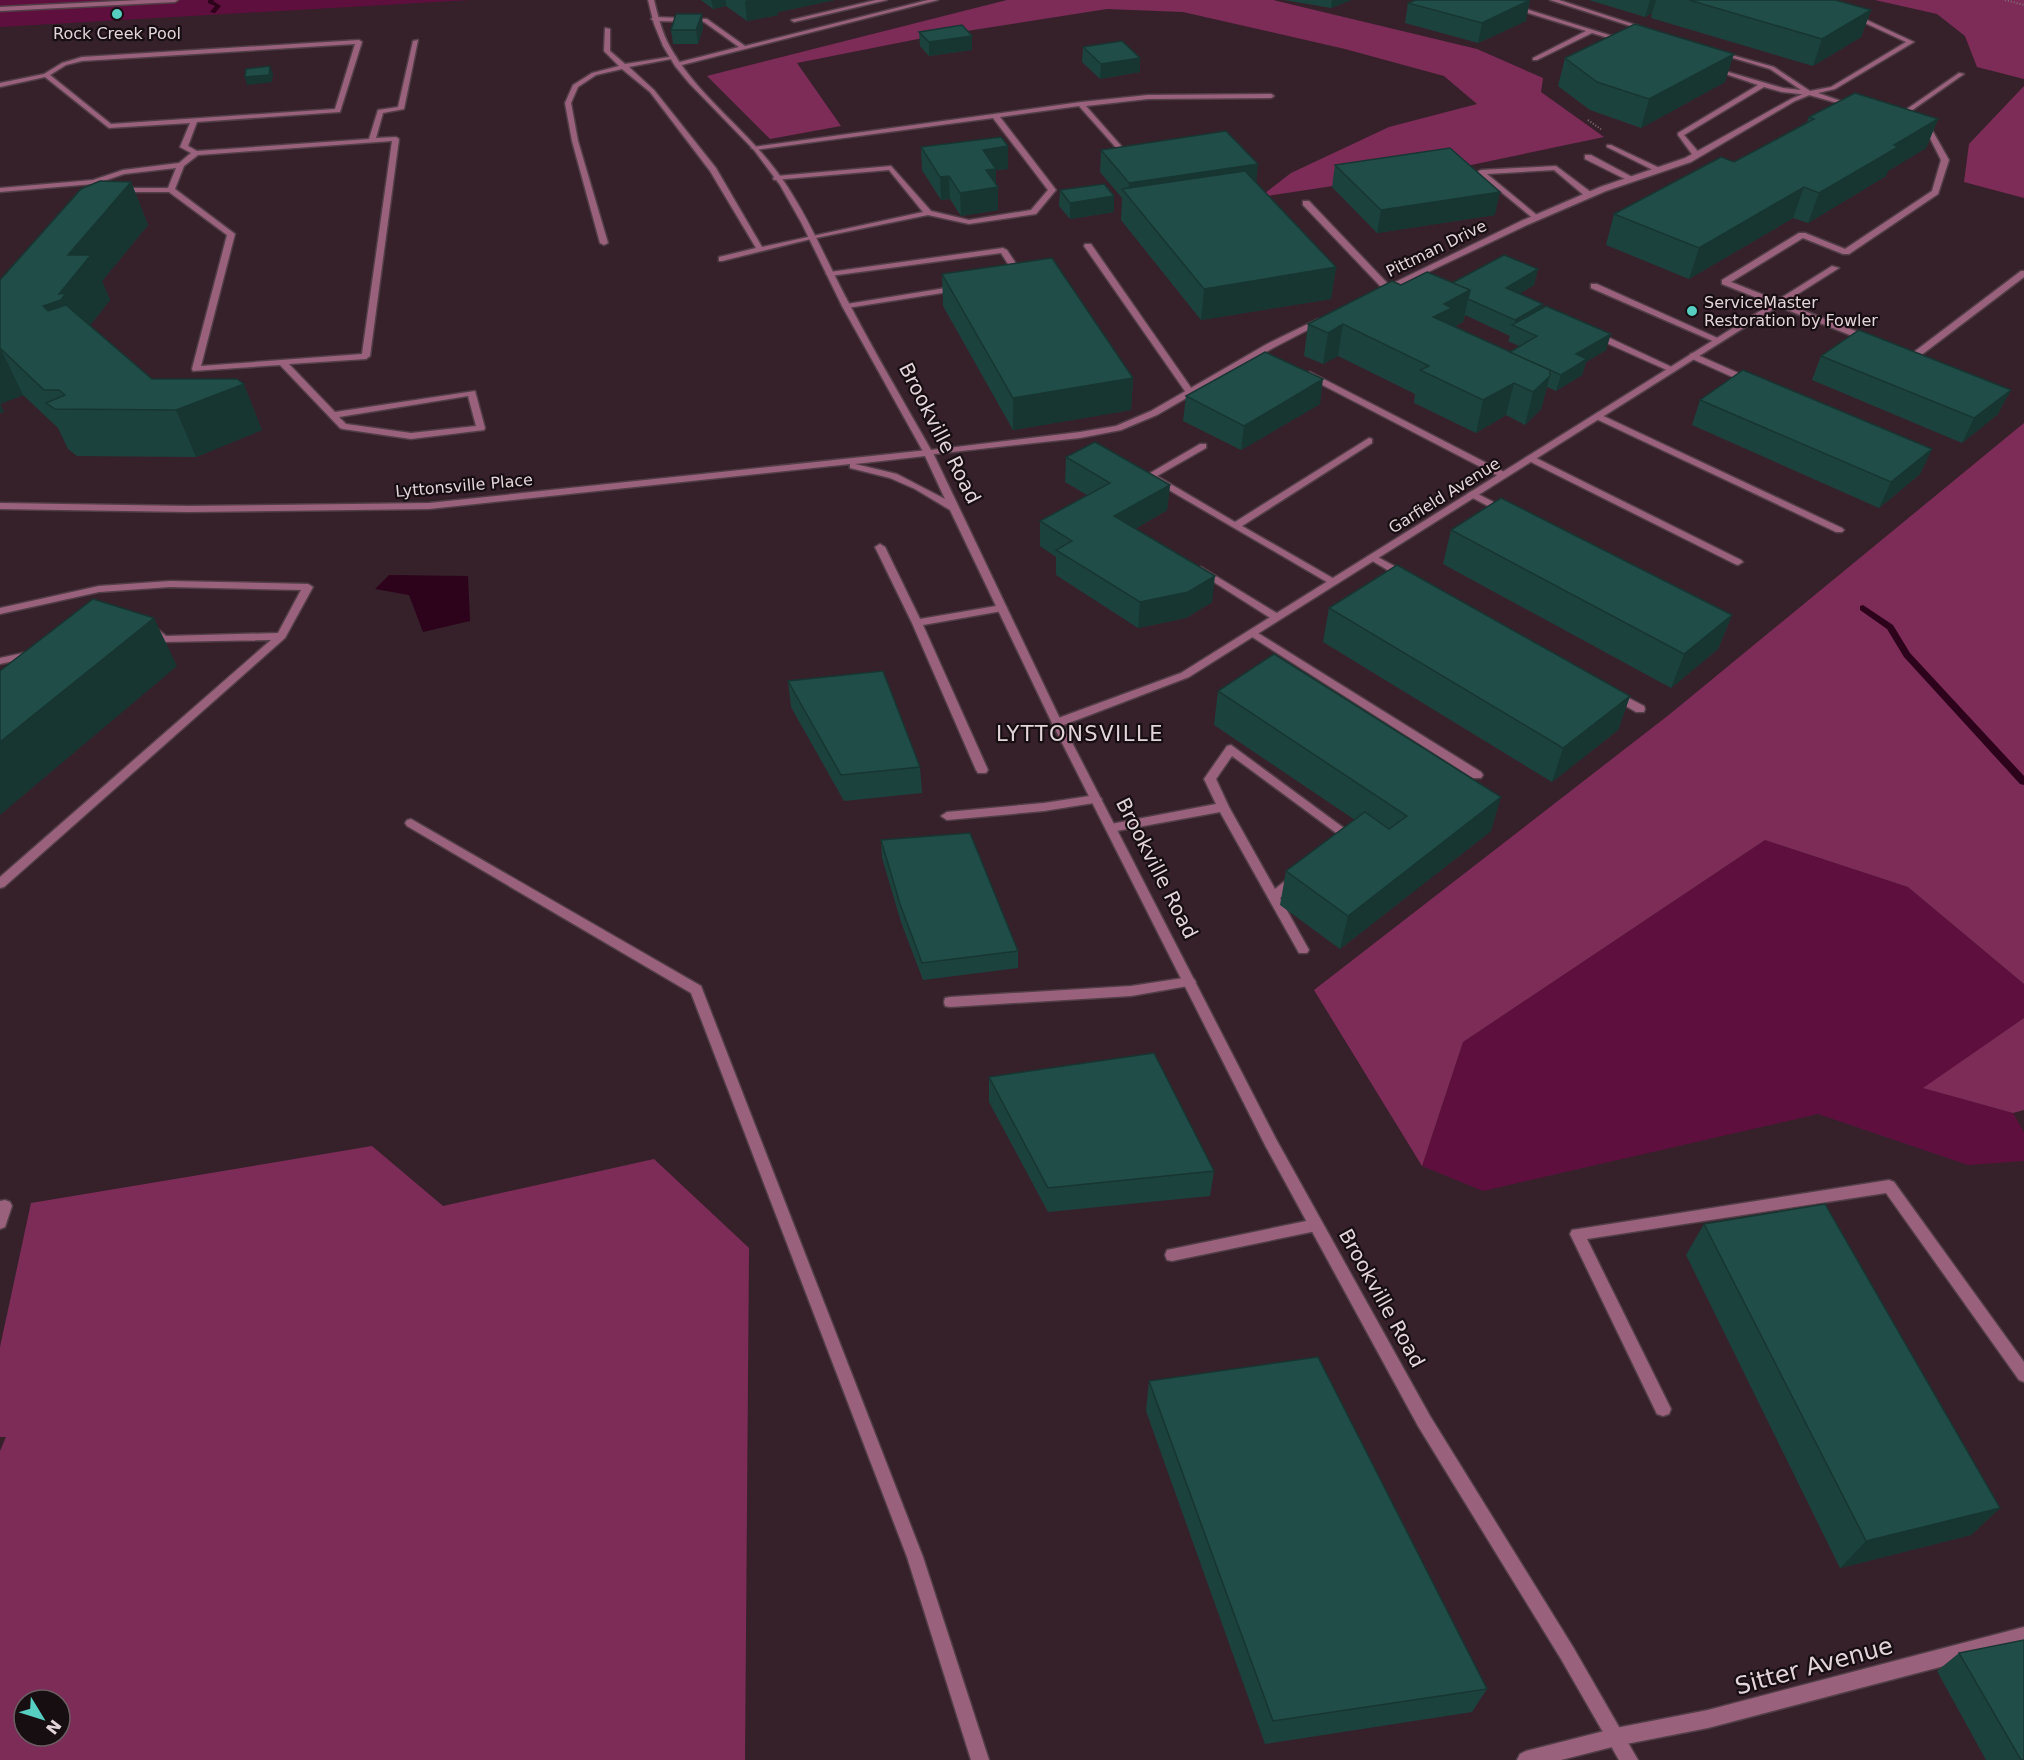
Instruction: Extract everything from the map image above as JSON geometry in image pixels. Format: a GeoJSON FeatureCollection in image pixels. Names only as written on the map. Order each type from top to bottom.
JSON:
{"type":"FeatureCollection","features":[{"type":"Feature","properties":{"kind":"street"},"geometry":{"type":"LineString","coordinates":[[0,9],[175,0]]}},
{"type":"Feature","properties":{"kind":"street","name":"Brookville Road"},"geometry":{"type":"LineString","coordinates":[[651,0],[660,38],[689,81],[755,148],[777,178],[811,237],[928,453],[1057,723],[1270,1143],[1424,1421],[1567,1653],[1629,1760]]}},
{"type":"Feature","properties":{"kind":"street"},"geometry":{"type":"LineString","coordinates":[[794,20],[884,0]]}},
{"type":"Feature","properties":{"kind":"street"},"geometry":{"type":"LineString","coordinates":[[604,243],[575,141],[568,103],[575,86],[594,74],[621,67],[676,61],[744,48],[935,0]]}},
{"type":"Feature","properties":{"kind":"street"},"geometry":{"type":"LineString","coordinates":[[1511,0],[1527,11],[1634,44]]}},
{"type":"Feature","properties":{"kind":"street"},"geometry":{"type":"LineString","coordinates":[[1553,0],[1652,31]]}},
{"type":"Feature","properties":{"kind":"street","name":"Pittman Drive"},"geometry":{"type":"LineString","coordinates":[[1376,294],[1535,218],[1589,195],[1697,155],[1793,100],[1810,93],[1833,88],[1911,42],[1843,11]]}},
{"type":"Feature","properties":{"kind":"street"},"geometry":{"type":"LineString","coordinates":[[654,19],[705,20],[744,48]]}},
{"type":"Feature","properties":{"kind":"street"},"geometry":{"type":"LineString","coordinates":[[607,29],[607,51],[621,67],[642,80],[652,91],[706,161],[760,249]]}},
{"type":"Feature","properties":{"kind":"street"},"geometry":{"type":"LineString","coordinates":[[1535,60],[1591,31]]}},
{"type":"Feature","properties":{"kind":"street"},"geometry":{"type":"LineString","coordinates":[[372,140],[380,111],[401,109],[416,41]]}},
{"type":"Feature","properties":{"kind":"street"},"geometry":{"type":"LineString","coordinates":[[0,85],[46,75],[64,64],[82,59],[359,42],[338,111],[109,126],[46,75]]}},
{"type":"Feature","properties":{"kind":"street"},"geometry":{"type":"LineString","coordinates":[[1706,48],[1772,69],[1810,93]]}},
{"type":"Feature","properties":{"kind":"street"},"geometry":{"type":"LineString","coordinates":[[1710,67],[1782,90],[1810,93],[1863,110]]}},
{"type":"Feature","properties":{"kind":"street"},"geometry":{"type":"LineString","coordinates":[[1894,120],[1961,74]]}},
{"type":"Feature","properties":{"kind":"street"},"geometry":{"type":"LineString","coordinates":[[1697,155],[1680,134],[1764,84]]}},
{"type":"Feature","properties":{"kind":"street"},"geometry":{"type":"LineString","coordinates":[[755,148],[1148,97],[1271,96]]}},
{"type":"Feature","properties":{"kind":"street"},"geometry":{"type":"LineString","coordinates":[[1081,104],[1129,159]]}},
{"type":"Feature","properties":{"kind":"street"},"geometry":{"type":"LineString","coordinates":[[722,259],[811,237],[928,213],[969,222],[1034,212],[1052,190],[995,116]]}},
{"type":"Feature","properties":{"kind":"street"},"geometry":{"type":"LineString","coordinates":[[1884,117],[1903,123]]}},
{"type":"Feature","properties":{"kind":"street"},"geometry":{"type":"LineString","coordinates":[[94,183],[114,190],[171,190],[231,234],[196,369],[366,356],[396,139],[196,153],[184,147],[194,120]]}},
{"type":"Feature","properties":{"kind":"street"},"geometry":{"type":"LineString","coordinates":[[1882,345],[1725,282],[1802,235],[1846,252],[1935,192],[1945,160],[1930,131],[1912,126]]}},
{"type":"Feature","properties":{"kind":"street"},"geometry":{"type":"LineString","coordinates":[[1609,146],[1660,170]]}},
{"type":"Feature","properties":{"kind":"street"},"geometry":{"type":"LineString","coordinates":[[171,190],[181,165],[196,153]]}},
{"type":"Feature","properties":{"kind":"street"},"geometry":{"type":"LineString","coordinates":[[1588,157],[1632,179]]}},
{"type":"Feature","properties":{"kind":"street"},"geometry":{"type":"LineString","coordinates":[[0,190],[94,183],[123,172],[181,165]]}},
{"type":"Feature","properties":{"kind":"street"},"geometry":{"type":"LineString","coordinates":[[777,178],[891,168],[928,213]]}},
{"type":"Feature","properties":{"kind":"street"},"geometry":{"type":"LineString","coordinates":[[1535,218],[1480,172],[1556,168],[1589,195]]}},
{"type":"Feature","properties":{"kind":"street"},"geometry":{"type":"LineString","coordinates":[[1306,202],[1387,288]]}},
{"type":"Feature","properties":{"kind":"street"},"geometry":{"type":"LineString","coordinates":[[1088,246],[1190,392]]}},
{"type":"Feature","properties":{"kind":"street"},"geometry":{"type":"LineString","coordinates":[[830,274],[1003,250],[1021,278],[1009,280]]}},
{"type":"Feature","properties":{"kind":"street","name":"Garfield Avenue"},"geometry":{"type":"LineString","coordinates":[[1057,723],[1185,675],[1835,268]]}},
{"type":"Feature","properties":{"kind":"street"},"geometry":{"type":"LineString","coordinates":[[1913,357],[2024,273]]}},
{"type":"Feature","properties":{"kind":"street"},"geometry":{"type":"LineString","coordinates":[[1594,286],[1718,340]]}},
{"type":"Feature","properties":{"kind":"street"},"geometry":{"type":"LineString","coordinates":[[847,306],[963,287]]}},
{"type":"Feature","properties":{"kind":"street"},"geometry":{"type":"LineString","coordinates":[[928,453],[1080,435],[1118,428],[1155,413],[1270,346],[1334,315]]}},
{"type":"Feature","properties":{"kind":"street"},"geometry":{"type":"LineString","coordinates":[[1589,332],[1671,369]]}},
{"type":"Feature","properties":{"kind":"street"},"geometry":{"type":"LineString","coordinates":[[1903,353],[1924,361]]}},
{"type":"Feature","properties":{"kind":"street"},"geometry":{"type":"LineString","coordinates":[[1693,356],[1758,384]]}},
{"type":"Feature","properties":{"kind":"street"},"geometry":{"type":"LineString","coordinates":[[282,362],[343,426],[411,436],[482,428],[472,393],[333,415]]}},
{"type":"Feature","properties":{"kind":"street"},"geometry":{"type":"LineString","coordinates":[[1308,374],[1503,475]]}},
{"type":"Feature","properties":{"kind":"street"},"geometry":{"type":"LineString","coordinates":[[1598,416],[1839,530]]}},
{"type":"Feature","properties":{"kind":"street"},"geometry":{"type":"LineString","coordinates":[[1235,526],[1369,441]]}},
{"type":"Feature","properties":{"kind":"street"},"geometry":{"type":"LineString","coordinates":[[1203,446],[1150,476],[1332,582]]}},
{"type":"Feature","properties":{"kind":"street","name":"Lyttonsville Place"},"geometry":{"type":"LineString","coordinates":[[0,506],[188,509],[388,508],[928,453]]}},
{"type":"Feature","properties":{"kind":"street"},"geometry":{"type":"LineString","coordinates":[[1530,458],[1738,562]]}},
{"type":"Feature","properties":{"kind":"street"},"geometry":{"type":"LineString","coordinates":[[831,463],[877,469],[911,482],[954,508]]}},
{"type":"Feature","properties":{"kind":"street"},"geometry":{"type":"LineString","coordinates":[[1472,495],[1517,518]]}},
{"type":"Feature","properties":{"kind":"street"},"geometry":{"type":"LineString","coordinates":[[880,546],[982,771]]}},
{"type":"Feature","properties":{"kind":"street"},"geometry":{"type":"LineString","coordinates":[[1372,557],[1417,583]]}},
{"type":"Feature","properties":{"kind":"street"},"geometry":{"type":"LineString","coordinates":[[1195,567],[1276,617]]}},
{"type":"Feature","properties":{"kind":"street"},"geometry":{"type":"LineString","coordinates":[[0,611],[99,589],[170,584],[308,587],[281,636],[0,884]]}},
{"type":"Feature","properties":{"kind":"street"},"geometry":{"type":"LineString","coordinates":[[916,622],[1002,608]]}},
{"type":"Feature","properties":{"kind":"street"},"geometry":{"type":"LineString","coordinates":[[141,621],[164,639],[281,636]]}},
{"type":"Feature","properties":{"kind":"street"},"geometry":{"type":"LineString","coordinates":[[1252,633],[1477,775]]}},
{"type":"Feature","properties":{"kind":"street"},"geometry":{"type":"LineString","coordinates":[[0,662],[41,652]]}},
{"type":"Feature","properties":{"kind":"street"},"geometry":{"type":"LineString","coordinates":[[1599,686],[1640,709]]}},
{"type":"Feature","properties":{"kind":"street"},"geometry":{"type":"LineString","coordinates":[[1303,950],[1223,807],[1210,778],[1231,749],[1350,837],[1342,844]]}},
{"type":"Feature","properties":{"kind":"street"},"geometry":{"type":"LineString","coordinates":[[947,816],[1044,807],[1096,799]]}},
{"type":"Feature","properties":{"kind":"street"},"geometry":{"type":"LineString","coordinates":[[1111,828],[1223,807]]}},
{"type":"Feature","properties":{"kind":"street"},"geometry":{"type":"LineString","coordinates":[[411,824],[696,990],[776,1203],[915,1557],[980,1760]]}},
{"type":"Feature","properties":{"kind":"street"},"geometry":{"type":"LineString","coordinates":[[1273,897],[1308,870]]}},
{"type":"Feature","properties":{"kind":"street"},"geometry":{"type":"LineString","coordinates":[[950,1002],[1131,991],[1190,982]]}},
{"type":"Feature","properties":{"kind":"street"},"geometry":{"type":"LineString","coordinates":[[1663,1409],[1577,1234],[1889,1186],[2024,1375]]}},
{"type":"Feature","properties":{"kind":"street"},"geometry":{"type":"LineString","coordinates":[[0,1207],[5,1206],[0,1222]]}},
{"type":"Feature","properties":{"kind":"street"},"geometry":{"type":"LineString","coordinates":[[1172,1255],[1316,1225]]}},
{"type":"Feature","properties":{"kind":"street","name":"Sitter Avenue"},"geometry":{"type":"LineString","coordinates":[[1526,1760],[1616,1737],[1708,1719],[2024,1636]]}},
{"type":"Feature","properties":{"kind":"path"},"geometry":{"type":"LineString","coordinates":[[2005,0],[2024,4]]}},
{"type":"Feature","properties":{"kind":"shaded area","name":"Rock Creek Pool"},"geometry":{"type":"Polygon","coordinates":[[[0,0],[470,0],[0,27],[0,0]]]}},
{"type":"Feature","properties":{"kind":"shaded area"},"geometry":{"type":"Polygon","coordinates":[[[1007,0],[1273,0],[1477,49],[1543,78],[1541,92],[1604,137],[1471,165],[1260,197],[1291,173],[1389,127],[1477,104],[1444,76],[1345,49],[1183,12],[1107,9],[928,37],[797,63],[841,126],[770,139],[707,76],[1007,0]]]}},
{"type":"Feature","properties":{"kind":"shaded area"},"geometry":{"type":"Polygon","coordinates":[[[1875,0],[2024,0],[2024,79],[1977,67],[1965,36],[1937,14],[1875,0]]]}},
{"type":"Feature","properties":{"kind":"shaded area"},"geometry":{"type":"Polygon","coordinates":[[[2024,86],[2024,198],[1964,182],[1969,144],[2024,86]]]}},
{"type":"Feature","properties":{"kind":"shaded area"},"geometry":{"type":"Polygon","coordinates":[[[2024,423],[2024,984],[1908,887],[1765,840],[1463,1042],[1422,1166],[1314,990],[1670,714],[2024,423]]]}},
{"type":"Feature","properties":{"kind":"shaded area"},"geometry":{"type":"Polygon","coordinates":[[[389,575],[468,576],[470,621],[423,632],[409,595],[375,589],[389,575]]]}},
{"type":"Feature","properties":{"kind":"shaded area"},"geometry":{"type":"Polygon","coordinates":[[[1765,840],[1908,887],[2024,984],[2024,1018],[1924,1088],[2013,1113],[2024,1132],[2024,1161],[1968,1165],[1818,1114],[1483,1191],[1422,1166],[1463,1042],[1765,840]]]}},
{"type":"Feature","properties":{"kind":"shaded area"},"geometry":{"type":"Polygon","coordinates":[[[2024,1018],[2024,1110],[2013,1113],[1923,1088],[2024,1018]]]}},
{"type":"Feature","properties":{"kind":"shaded area"},"geometry":{"type":"Polygon","coordinates":[[[372,1146],[443,1206],[654,1159],[749,1248],[745,1760],[0,1760],[0,1451],[6,1437],[0,1437],[0,1347],[31,1203],[372,1146]]]}},
{"type":"Feature","properties":{"kind":"building"},"geometry":{"type":"Polygon","coordinates":[[[1416,0],[1530,0],[1482,23],[1408,3],[1416,0]]]}},
{"type":"Feature","properties":{"kind":"building"},"geometry":{"type":"Polygon","coordinates":[[[1689,0],[1835,0],[1871,10],[1822,39],[1689,0]]]}},
{"type":"Feature","properties":{"kind":"building"},"geometry":{"type":"Polygon","coordinates":[[[676,14],[702,14],[696,30],[671,30],[676,14]]]}},
{"type":"Feature","properties":{"kind":"building"},"geometry":{"type":"Polygon","coordinates":[[[1635,24],[1734,54],[1649,99],[1597,82],[1565,58],[1635,24]]]}},
{"type":"Feature","properties":{"kind":"building"},"geometry":{"type":"Polygon","coordinates":[[[962,25],[972,36],[929,42],[919,32],[962,25]]]}},
{"type":"Feature","properties":{"kind":"building"},"geometry":{"type":"Polygon","coordinates":[[[1122,41],[1140,58],[1101,64],[1083,47],[1122,41]]]}},
{"type":"Feature","properties":{"kind":"building"},"geometry":{"type":"Polygon","coordinates":[[[270,66],[269,75],[245,77],[246,69],[270,66]]]}},
{"type":"Feature","properties":{"kind":"building"},"geometry":{"type":"Polygon","coordinates":[[[1855,93],[1938,119],[1894,145],[1898,147],[1819,193],[1804,187],[1699,248],[1614,214],[1721,157],[1734,162],[1814,119],[1809,117],[1855,93]]]}},
{"type":"Feature","properties":{"kind":"building"},"geometry":{"type":"Polygon","coordinates":[[[1226,131],[1258,164],[1129,183],[1101,150],[1226,131]]]}},
{"type":"Feature","properties":{"kind":"building"},"geometry":{"type":"Polygon","coordinates":[[[1001,137],[1008,146],[983,150],[996,169],[986,170],[998,187],[960,193],[949,176],[940,177],[921,147],[1001,137]]]}},
{"type":"Feature","properties":{"kind":"building"},"geometry":{"type":"Polygon","coordinates":[[[1450,148],[1500,192],[1381,210],[1335,165],[1450,148]]]}},
{"type":"Feature","properties":{"kind":"building"},"geometry":{"type":"Polygon","coordinates":[[[1245,171],[1336,267],[1204,289],[1122,189],[1245,171]]]}},
{"type":"Feature","properties":{"kind":"building"},"geometry":{"type":"Polygon","coordinates":[[[100,181],[131,182],[68,255],[91,255],[59,294],[66,293],[61,300],[43,306],[48,311],[66,305],[152,379],[237,379],[244,384],[176,410],[55,409],[46,403],[65,395],[59,390],[44,390],[0,349],[0,280],[81,189],[100,181]]]}},
{"type":"Feature","properties":{"kind":"building"},"geometry":{"type":"Polygon","coordinates":[[[1104,184],[1114,196],[1070,203],[1060,190],[1104,184]]]}},
{"type":"Feature","properties":{"kind":"building"},"geometry":{"type":"Polygon","coordinates":[[[1504,255],[1538,269],[1506,288],[1543,304],[1515,320],[1468,299],[1470,290],[1452,283],[1504,255]]]}},
{"type":"Feature","properties":{"kind":"building"},"geometry":{"type":"Polygon","coordinates":[[[1052,258],[1133,378],[1013,398],[942,274],[1052,258]]]}},
{"type":"Feature","properties":{"kind":"building"},"geometry":{"type":"Polygon","coordinates":[[[1427,272],[1470,290],[1444,304],[1452,308],[1433,317],[1550,370],[1550,376],[1533,392],[1514,383],[1483,400],[1420,370],[1429,366],[1343,324],[1328,333],[1308,324],[1392,281],[1401,285],[1427,272]]]}},
{"type":"Feature","properties":{"kind":"building"},"geometry":{"type":"Polygon","coordinates":[[[1546,306],[1611,334],[1576,354],[1587,359],[1561,375],[1510,352],[1537,336],[1512,325],[1546,306]]]}},
{"type":"Feature","properties":{"kind":"building"},"geometry":{"type":"Polygon","coordinates":[[[1859,330],[2011,390],[1974,418],[1821,356],[1859,330]]]}},
{"type":"Feature","properties":{"kind":"building"},"geometry":{"type":"Polygon","coordinates":[[[1265,352],[1323,379],[1244,426],[1186,396],[1265,352]]]}},
{"type":"Feature","properties":{"kind":"building"},"geometry":{"type":"Polygon","coordinates":[[[1743,370],[1932,449],[1891,482],[1700,400],[1743,370]]]}},
{"type":"Feature","properties":{"kind":"building"},"geometry":{"type":"Polygon","coordinates":[[[1095,442],[1170,485],[1114,516],[1215,576],[1188,592],[1140,602],[1056,550],[1072,541],[1040,521],[1110,483],[1066,457],[1095,442]]]}},
{"type":"Feature","properties":{"kind":"building"},"geometry":{"type":"Polygon","coordinates":[[[1501,498],[1732,615],[1684,654],[1451,530],[1501,498]]]}},
{"type":"Feature","properties":{"kind":"building"},"geometry":{"type":"Polygon","coordinates":[[[1397,565],[1630,696],[1563,748],[1329,608],[1397,565]]]}},
{"type":"Feature","properties":{"kind":"building"},"geometry":{"type":"Polygon","coordinates":[[[93,599],[154,618],[0,742],[0,671],[93,599]]]}},
{"type":"Feature","properties":{"kind":"building"},"geometry":{"type":"Polygon","coordinates":[[[1274,654],[1501,797],[1348,916],[1286,871],[1365,812],[1389,829],[1407,816],[1218,691],[1274,654]]]}},
{"type":"Feature","properties":{"kind":"building"},"geometry":{"type":"Polygon","coordinates":[[[883,671],[920,767],[841,775],[788,681],[883,671]]]}},
{"type":"Feature","properties":{"kind":"building"},"geometry":{"type":"Polygon","coordinates":[[[970,833],[1018,951],[922,963],[900,904],[881,840],[970,833]]]}},
{"type":"Feature","properties":{"kind":"building"},"geometry":{"type":"Polygon","coordinates":[[[1154,1053],[1214,1171],[1048,1188],[989,1077],[1154,1053]]]}},
{"type":"Feature","properties":{"kind":"building"},"geometry":{"type":"Polygon","coordinates":[[[1825,1204],[2000,1508],[1866,1541],[1704,1224],[1825,1204]]]}},
{"type":"Feature","properties":{"kind":"building"},"geometry":{"type":"Polygon","coordinates":[[[1318,1357],[1487,1689],[1273,1721],[1149,1381],[1318,1357]]]}},
{"type":"Feature","properties":{"kind":"building"},"geometry":{"type":"Polygon","coordinates":[[[2024,1640],[2024,1760],[2021,1760],[1959,1653],[2024,1640]]]}},
{"type":"Feature","properties":{"kind":"waterway"},"geometry":{"type":"LineString","coordinates":[[211,0],[210,2],[218,6],[213,12]]}},
{"type":"Feature","properties":{"kind":"waterway"},"geometry":{"type":"LineString","coordinates":[[1863,608],[1890,627],[1907,655],[2024,782]]}},
{"type":"Feature","properties":{"kind":"place","name":"Rock Creek Pool"},"geometry":{"type":"Point","coordinates":[117,14]}},
{"type":"Feature","properties":{"kind":"place","name":"ServiceMaster Restoration by Fowler"},"geometry":{"type":"Point","coordinates":[1692,311]}},
{"type":"Feature","properties":{"kind":"district","name":"LYTTONSVILLE"},"geometry":{"type":"Point","coordinates":[1080,734]}}]}
